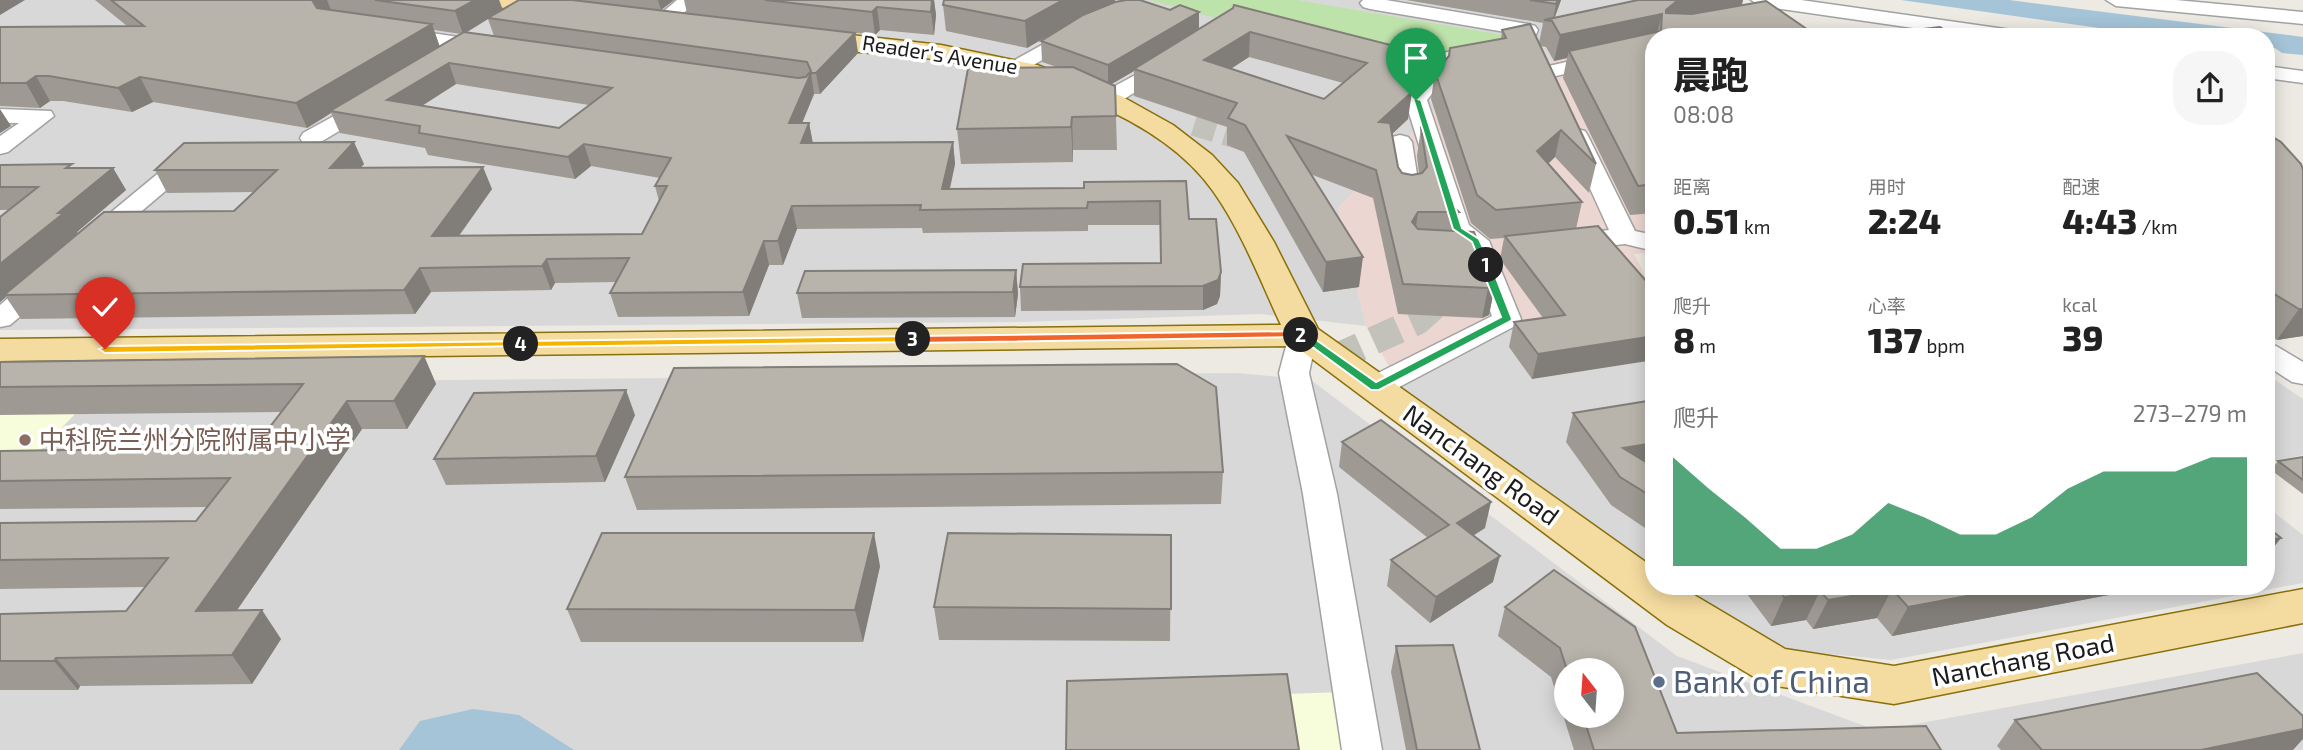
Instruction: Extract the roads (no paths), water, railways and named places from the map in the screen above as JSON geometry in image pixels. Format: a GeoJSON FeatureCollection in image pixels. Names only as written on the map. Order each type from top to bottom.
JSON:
{"type":"FeatureCollection","features":[{"type":"Feature","properties":{"kind":"main road"},"geometry":{"type":"LineString","coordinates":[[496,0],[593,12]]}},
{"type":"Feature","properties":{"kind":"main road"},"geometry":{"type":"LineString","coordinates":[[635,17],[702,25]]}},
{"type":"Feature","properties":{"kind":"main road","name":"Reader's Avenue"},"geometry":{"type":"LineString","coordinates":[[781,35],[935,50],[1018,66],[1108,99],[1190,148],[1226,188],[1247,222],[1303,335]]}},
{"type":"Feature","properties":{"kind":"main road"},"geometry":{"type":"LineString","coordinates":[[0,350],[1303,335]]}},
{"type":"Feature","properties":{"kind":"main road","name":"Nanchang Road"},"geometry":{"type":"LineString","coordinates":[[1303,335],[1645,585]]}},
{"type":"Feature","properties":{"kind":"main road","name":"Nanchang Road"},"geometry":{"type":"LineString","coordinates":[[1658,595],[1683,613],[1776,667],[1894,685],[2303,606]]}},
{"type":"Feature","properties":{"kind":"street"},"geometry":{"type":"LineString","coordinates":[[662,20],[690,0]]}},
{"type":"Feature","properties":{"kind":"street"},"geometry":{"type":"LineString","coordinates":[[2116,0],[2303,18]]}},
{"type":"Feature","properties":{"kind":"street"},"geometry":{"type":"LineString","coordinates":[[1370,3],[1528,30],[1524,42],[1435,61],[1431,72],[1432,80],[1416,100],[1458,229],[1476,241],[1507,319],[1375,387]]}},
{"type":"Feature","properties":{"kind":"street"},"geometry":{"type":"LineString","coordinates":[[443,58],[531,5]]}},
{"type":"Feature","properties":{"kind":"street"},"geometry":{"type":"LineString","coordinates":[[1757,6],[1784,13],[1931,28]]}},
{"type":"Feature","properties":{"kind":"street"},"geometry":{"type":"LineString","coordinates":[[1018,66],[1048,46],[1092,24]]}},
{"type":"Feature","properties":{"kind":"street"},"geometry":{"type":"LineString","coordinates":[[374,30],[506,50]]}},
{"type":"Feature","properties":{"kind":"street"},"geometry":{"type":"LineString","coordinates":[[1625,236],[1542,62],[1645,49]]}},
{"type":"Feature","properties":{"kind":"street"},"geometry":{"type":"LineString","coordinates":[[1108,99],[1187,52]]}},
{"type":"Feature","properties":{"kind":"street"},"geometry":{"type":"LineString","coordinates":[[2275,73],[2303,77]]}},
{"type":"Feature","properties":{"kind":"street"},"geometry":{"type":"LineString","coordinates":[[311,138],[387,92]]}},
{"type":"Feature","properties":{"kind":"street"},"geometry":{"type":"LineString","coordinates":[[0,116],[43,116],[0,147]]}},
{"type":"Feature","properties":{"kind":"street"},"geometry":{"type":"LineString","coordinates":[[1400,142],[1408,194]]}},
{"type":"Feature","properties":{"kind":"street"},"geometry":{"type":"LineString","coordinates":[[0,319],[181,166]]}},
{"type":"Feature","properties":{"kind":"street"},"geometry":{"type":"LineString","coordinates":[[1546,244],[1625,236],[1645,241]]}},
{"type":"Feature","properties":{"kind":"street"},"geometry":{"type":"LineString","coordinates":[[1446,251],[1506,248]]}},
{"type":"Feature","properties":{"kind":"street"},"geometry":{"type":"LineString","coordinates":[[1303,335],[1294,373],[1320,494],[1362,750]]}},
{"type":"Feature","properties":{"kind":"water"},"geometry":{"type":"Polygon","coordinates":[[[1901,0],[2009,0],[2231,28],[2099,28],[1901,0]]]}},
{"type":"Feature","properties":{"kind":"water"},"geometry":{"type":"Polygon","coordinates":[[[2275,33],[2303,37],[2303,55],[2282,53],[2275,48],[2275,33]]]}},
{"type":"Feature","properties":{"kind":"water"},"geometry":{"type":"Polygon","coordinates":[[[473,709],[519,715],[574,750],[399,750],[420,721],[473,709]]]}},
{"type":"Feature","properties":{"kind":"tunnel"},"geometry":{"type":"LineString","coordinates":[[1194,125],[1264,146]]}},
{"type":"Feature","properties":{"kind":"tunnel"},"geometry":{"type":"LineString","coordinates":[[1335,358],[1417,321],[1437,303],[1432,284]]}},
{"type":"Feature","properties":{"kind":"place","name":"中科院兰州分院附属中小学"},"geometry":{"type":"Point","coordinates":[25,440]}},
{"type":"Feature","properties":{"kind":"place","name":"Bank of China"},"geometry":{"type":"Point","coordinates":[1659,682]}}]}
